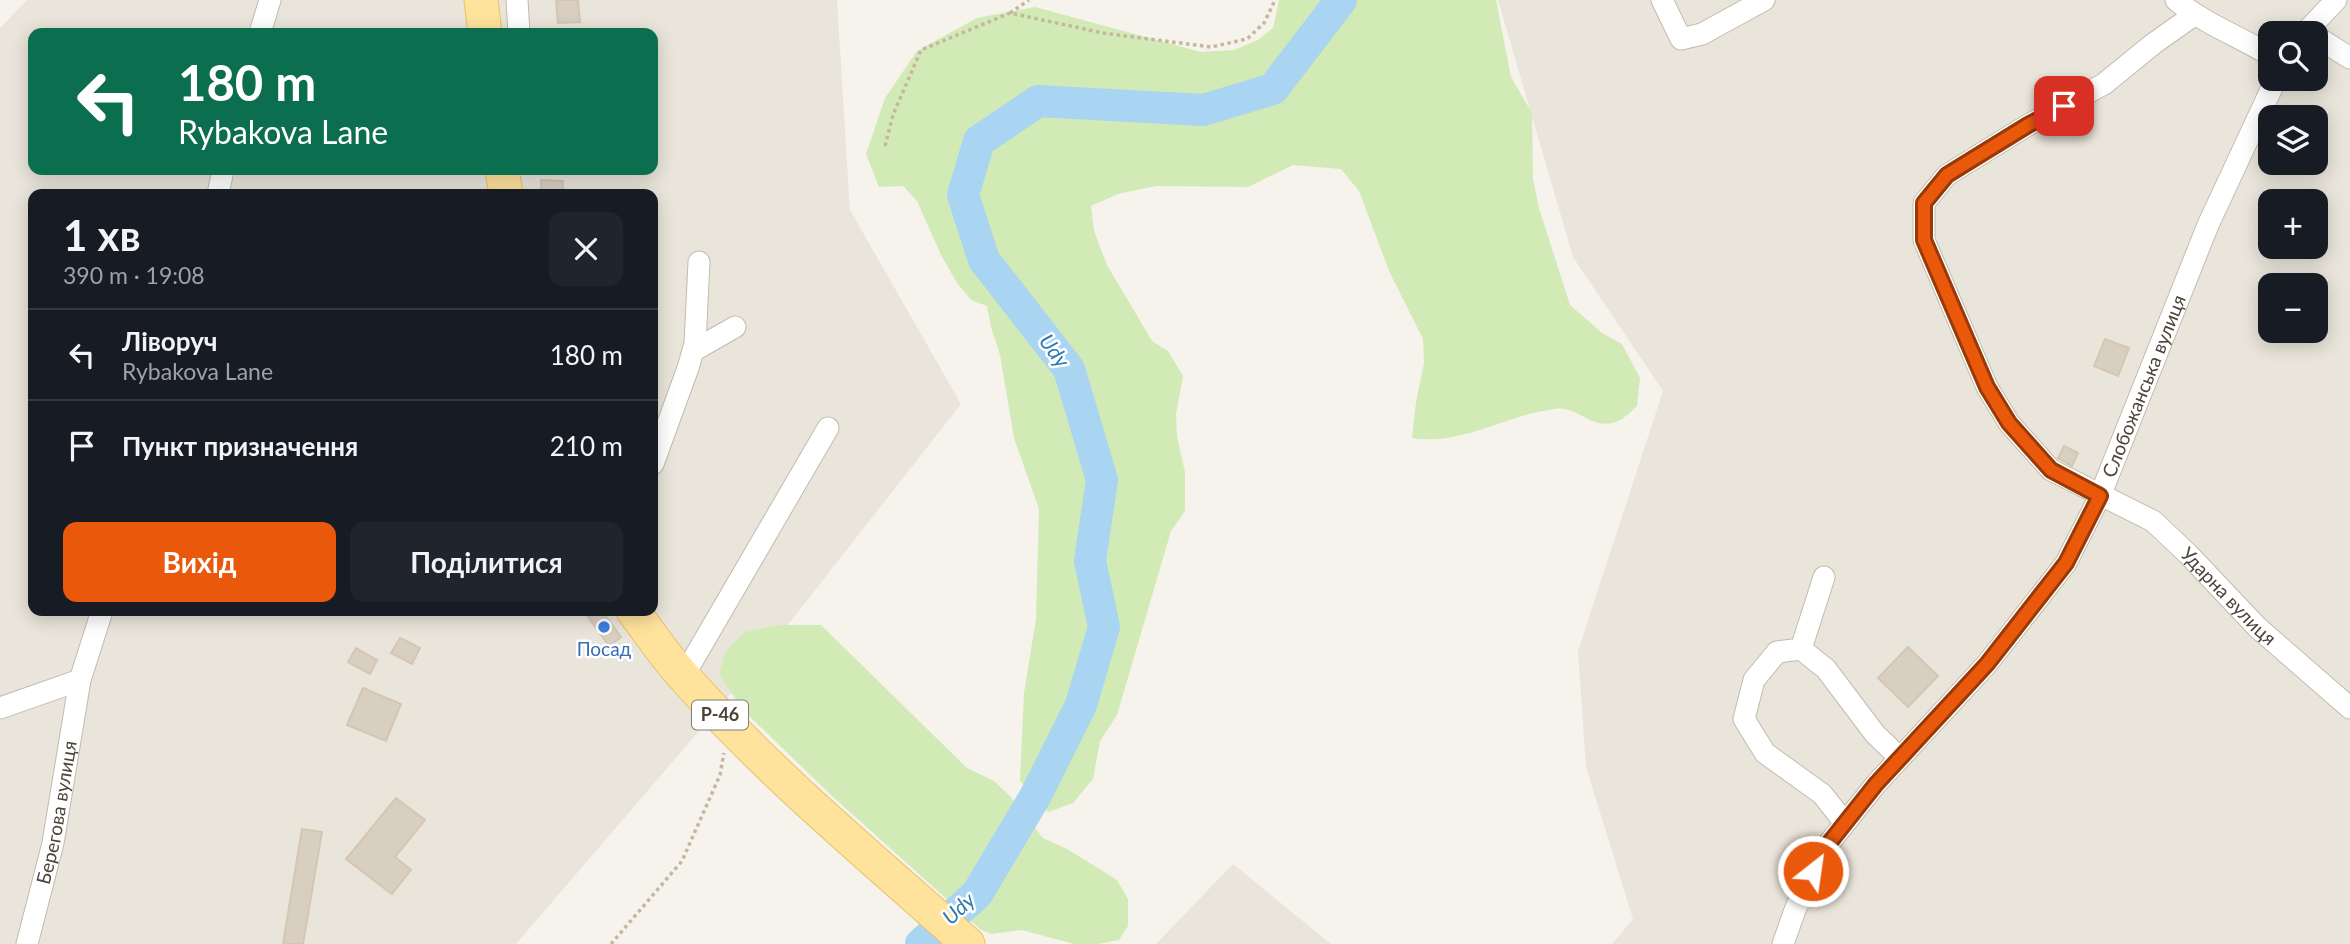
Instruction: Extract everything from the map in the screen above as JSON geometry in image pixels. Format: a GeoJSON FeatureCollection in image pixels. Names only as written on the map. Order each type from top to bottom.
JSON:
{"type":"FeatureCollection","features":[{"type":"Feature","properties":{"kind":"main road"},"geometry":{"type":"LineString","coordinates":[[481,0],[484,28]]}},
{"type":"Feature","properties":{"kind":"main road","name":"Р-46"},"geometry":{"type":"LineString","coordinates":[[637,616],[683,677],[730,726],[818,811],[968,944]]}},
{"type":"Feature","properties":{"kind":"street"},"geometry":{"type":"LineString","coordinates":[[262,28],[270,0]]}},
{"type":"Feature","properties":{"kind":"street"},"geometry":{"type":"LineString","coordinates":[[517,0],[519,28]]}},
{"type":"Feature","properties":{"kind":"street"},"geometry":{"type":"LineString","coordinates":[[1662,0],[1681,39],[1702,34],[1764,0]]}},
{"type":"Feature","properties":{"kind":"street"},"geometry":{"type":"LineString","coordinates":[[2176,0],[2194,15],[2258,48]]}},
{"type":"Feature","properties":{"kind":"street"},"geometry":{"type":"LineString","coordinates":[[2319,21],[2336,0]]}},
{"type":"Feature","properties":{"kind":"street","name":"Ударна вулиця"},"geometry":{"type":"LineString","coordinates":[[2194,15],[2104,84],[2028,125],[1947,175],[1924,203],[1924,240],[1987,387],[2009,423],[2051,470],[2153,521],[2257,627],[2350,708]]}},
{"type":"Feature","properties":{"kind":"street"},"geometry":{"type":"LineString","coordinates":[[2328,45],[2350,58]]}},
{"type":"Feature","properties":{"kind":"street","name":"Слобожанська вулиця"},"geometry":{"type":"LineString","coordinates":[[1783,944],[1795,910],[1822,852],[1900,758],[1987,664],[2066,563],[2100,496],[2208,225],[2270,91]]}},
{"type":"Feature","properties":{"kind":"street"},"geometry":{"type":"LineString","coordinates":[[658,450],[693,351],[699,262]]}},
{"type":"Feature","properties":{"kind":"street"},"geometry":{"type":"LineString","coordinates":[[693,351],[735,327]]}},
{"type":"Feature","properties":{"kind":"street"},"geometry":{"type":"LineString","coordinates":[[683,677],[828,428]]}},
{"type":"Feature","properties":{"kind":"street"},"geometry":{"type":"LineString","coordinates":[[1801,649],[1824,577]]}},
{"type":"Feature","properties":{"kind":"street","name":"Берегова вулиця"},"geometry":{"type":"LineString","coordinates":[[27,944],[53,843],[80,680],[100,616]]}},
{"type":"Feature","properties":{"kind":"street"},"geometry":{"type":"LineString","coordinates":[[1845,823],[1822,794],[1765,753],[1744,719],[1754,680],[1777,652],[1801,649],[1826,669],[1875,734],[1900,758]]}},
{"type":"Feature","properties":{"kind":"street"},"geometry":{"type":"LineString","coordinates":[[0,708],[80,680]]}},
{"type":"Feature","properties":{"kind":"path"},"geometry":{"type":"LineString","coordinates":[[885,146],[893,115],[921,50],[1010,13],[1029,0]]}},
{"type":"Feature","properties":{"kind":"path"},"geometry":{"type":"LineString","coordinates":[[1010,13],[1103,33],[1210,47],[1247,39],[1264,23],[1275,0]]}},
{"type":"Feature","properties":{"kind":"path"},"geometry":{"type":"LineString","coordinates":[[611,944],[682,861],[720,775],[730,726]]}},
{"type":"Feature","properties":{"kind":"shaded area"},"geometry":{"type":"Polygon","coordinates":[[[27,0],[837,0],[850,210],[961,404],[761,659],[516,944],[0,944],[0,28],[27,0]]]}},
{"type":"Feature","properties":{"kind":"shaded area"},"geometry":{"type":"Polygon","coordinates":[[[1498,0],[2350,0],[2350,944],[1612,944],[1633,919],[1586,767],[1578,651],[1663,391],[1573,257],[1498,0]]]}},
{"type":"Feature","properties":{"kind":"shaded area"},"geometry":{"type":"Polygon","coordinates":[[[1233,864],[1331,944],[1156,944],[1233,864]]]}},
{"type":"Feature","properties":{"kind":"green space"},"geometry":{"type":"Polygon","coordinates":[[[1279,0],[1496,0],[1511,77],[1532,113],[1533,179],[1539,208],[1570,305],[1602,333],[1622,344],[1640,378],[1637,406],[1622,419],[1610,423],[1593,422],[1572,411],[1554,409],[1448,438],[1412,438],[1424,363],[1423,339],[1389,271],[1359,191],[1341,169],[1293,165],[1248,187],[1156,186],[1118,194],[1091,206],[1094,231],[1107,265],[1152,341],[1168,351],[1183,376],[1176,414],[1177,437],[1185,472],[1185,511],[1171,531],[1117,715],[1100,741],[1093,779],[1073,803],[1048,812],[1020,781],[1024,693],[1036,619],[1039,509],[1014,438],[1000,355],[987,306],[971,300],[957,283],[941,255],[917,201],[903,186],[879,187],[866,154],[885,98],[917,51],[977,18],[1035,7],[1201,52],[1234,50],[1258,40],[1273,28],[1279,0]]]}},
{"type":"Feature","properties":{"kind":"green space"},"geometry":{"type":"Polygon","coordinates":[[[780,625],[821,625],[967,768],[994,781],[1010,796],[1043,838],[1067,849],[1117,880],[1128,899],[1128,926],[1119,940],[1098,944],[1074,944],[1022,930],[991,934],[981,930],[830,794],[743,710],[719,675],[725,652],[745,632],[780,625]]]}},
{"type":"Feature","properties":{"kind":"building"},"geometry":{"type":"Polygon","coordinates":[[[556,0],[578,0],[580,22],[558,23],[556,0]]]}},
{"type":"Feature","properties":{"kind":"building"},"geometry":{"type":"Polygon","coordinates":[[[541,180],[563,181],[563,189],[541,189],[541,180]]]}},
{"type":"Feature","properties":{"kind":"building"},"geometry":{"type":"Polygon","coordinates":[[[2105,339],[2129,348],[2118,376],[2094,366],[2105,339]]]}},
{"type":"Feature","properties":{"kind":"building"},"geometry":{"type":"Polygon","coordinates":[[[2064,446],[2078,453],[2072,466],[2058,458],[2064,446]]]}},
{"type":"Feature","properties":{"kind":"building","name":"Посад"},"geometry":{"type":"Polygon","coordinates":[[[606,616],[621,637],[609,646],[588,617],[606,616]]]}},
{"type":"Feature","properties":{"kind":"building"},"geometry":{"type":"Polygon","coordinates":[[[400,638],[420,648],[412,664],[391,653],[400,638]]]}},
{"type":"Feature","properties":{"kind":"building"},"geometry":{"type":"Polygon","coordinates":[[[1908,647],[1938,676],[1908,707],[1878,678],[1908,647]]]}},
{"type":"Feature","properties":{"kind":"building"},"geometry":{"type":"Polygon","coordinates":[[[356,648],[377,660],[370,674],[348,662],[356,648]]]}},
{"type":"Feature","properties":{"kind":"building"},"geometry":{"type":"Polygon","coordinates":[[[363,688],[401,704],[386,741],[347,725],[363,688]]]}},
{"type":"Feature","properties":{"kind":"building"},"geometry":{"type":"Polygon","coordinates":[[[396,798],[425,820],[395,857],[411,870],[392,894],[346,859],[396,798]]]}},
{"type":"Feature","properties":{"kind":"building"},"geometry":{"type":"Polygon","coordinates":[[[302,829],[322,832],[303,944],[283,944],[302,829]]]}},
{"type":"Feature","properties":{"kind":"waterway","name":"Udy"},"geometry":{"type":"LineString","coordinates":[[921,944],[977,894],[1036,795],[1081,705],[1104,627],[1090,561],[1102,480],[1069,369],[984,260],[963,195],[979,141],[1038,101],[1203,110],[1273,89],[1341,0]]}},
{"type":"Feature","properties":{"kind":"place","name":"Посад"},"geometry":{"type":"Point","coordinates":[604,627]}},
{"type":"Feature","properties":{"kind":"route"},"geometry":{"type":"LineString","coordinates":[[1813,871],[1822,852],[1876,784],[1987,664],[2066,563],[2100,496],[2051,470],[2009,423],[1987,387],[1924,240],[1924,203],[1947,175],[2064,106]]}}]}
